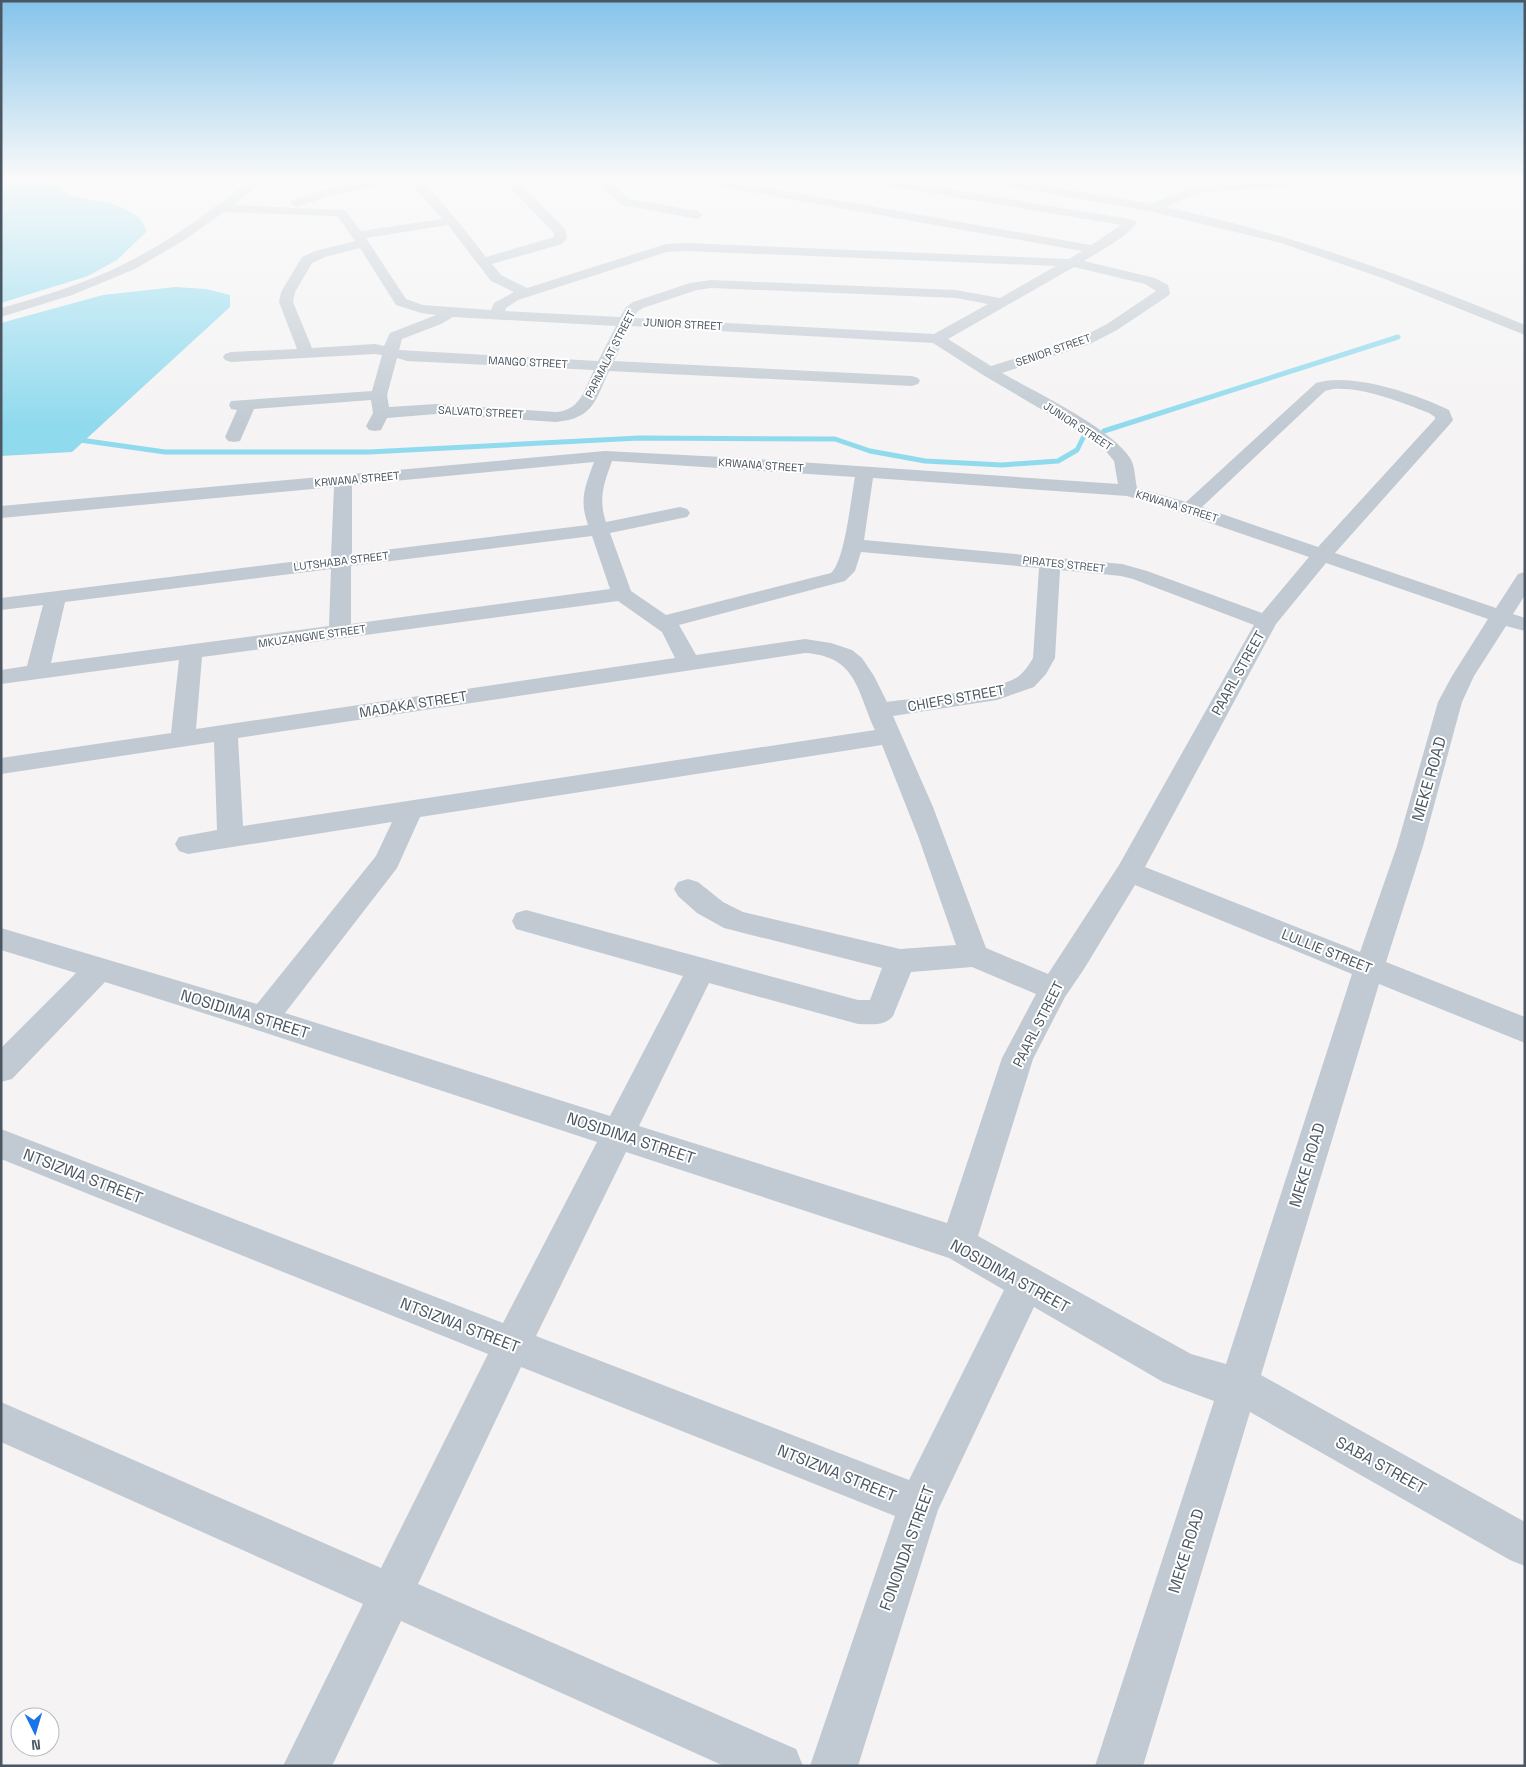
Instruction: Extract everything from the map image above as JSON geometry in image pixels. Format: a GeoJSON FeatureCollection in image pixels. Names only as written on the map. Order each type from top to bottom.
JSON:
{"type":"FeatureCollection","features":[{"type":"Feature","properties":{"kind":"street"},"geometry":{"type":"LineString","coordinates":[[1,314],[89,284],[139,260]]}},
{"type":"Feature","properties":{"kind":"street"},"geometry":{"type":"LineString","coordinates":[[306,352],[286,302],[288,292],[307,260]]}},
{"type":"Feature","properties":{"kind":"street","name":"JUNIOR STREET"},"geometry":{"type":"LineString","coordinates":[[375,260],[401,302],[421,308],[451,312],[625,320],[937,339],[989,372],[1074,421],[1110,445],[1123,460],[1128,491]]}},
{"type":"Feature","properties":{"kind":"street"},"geometry":{"type":"LineString","coordinates":[[489,260],[484,262],[496,278],[526,293]]}},
{"type":"Feature","properties":{"kind":"street","name":"SENIOR STREET"},"geometry":{"type":"LineString","coordinates":[[497,314],[500,306],[506,300],[631,260]]}},
{"type":"Feature","properties":{"kind":"street","name":"SENIOR STREET"},"geometry":{"type":"LineString","coordinates":[[989,372],[1085,341],[1112,327],[1163,292],[1163,288],[1150,281],[1073,263],[1010,260]]}},
{"type":"Feature","properties":{"kind":"street"},"geometry":{"type":"LineString","coordinates":[[937,339],[1076,260]]}},
{"type":"Feature","properties":{"kind":"street"},"geometry":{"type":"LineString","coordinates":[[1344,260],[1393,278],[1525,331]]}},
{"type":"Feature","properties":{"kind":"street","name":"PARMALAT STREET"},"geometry":{"type":"LineString","coordinates":[[580,412],[625,320],[634,307],[705,284],[956,294],[1001,302]]}},
{"type":"Feature","properties":{"kind":"street","name":"SALVATO STREET"},"geometry":{"type":"LineString","coordinates":[[451,312],[436,321],[395,336],[379,395],[378,419],[436,409],[556,417],[580,412]]}},
{"type":"Feature","properties":{"kind":"street","name":"MANGO STREET"},"geometry":{"type":"LineString","coordinates":[[231,357],[374,349],[408,356],[912,381]]}},
{"type":"Feature","properties":{"kind":"street","name":"PAARL STREET"},"geometry":{"type":"LineString","coordinates":[[958,1244],[1018,1058],[1054,989],[1074,961],[1129,872],[1266,622],[1322,555],[1444,420],[1443,414],[1422,405],[1354,386],[1342,384],[1325,385],[1319,388],[1189,509]]}},
{"type":"Feature","properties":{"kind":"street"},"geometry":{"type":"LineString","coordinates":[[234,437],[242,404],[379,395]]}},
{"type":"Feature","properties":{"kind":"street"},"geometry":{"type":"LineString","coordinates":[[605,456],[593,489],[592,500],[622,594],[671,628],[688,662]]}},
{"type":"Feature","properties":{"kind":"street","name":"KRWANA STREET"},"geometry":{"type":"LineString","coordinates":[[1,512],[605,456],[631,456],[865,472],[1128,491],[1189,509],[1513,620]]}},
{"type":"Feature","properties":{"kind":"street"},"geometry":{"type":"LineString","coordinates":[[664,622],[838,577],[845,571],[853,545],[865,472]]}},
{"type":"Feature","properties":{"kind":"street"},"geometry":{"type":"LineString","coordinates":[[340,632],[343,480]]}},
{"type":"Feature","properties":{"kind":"street","name":"LUTSHABA STREET"},"geometry":{"type":"LineString","coordinates":[[1,604],[600,529],[680,513]]}},
{"type":"Feature","properties":{"kind":"street","name":"PIRATES STREET"},"geometry":{"type":"LineString","coordinates":[[853,545],[1122,570],[1266,622]]}},
{"type":"Feature","properties":{"kind":"street","name":"CHIEFS STREET"},"geometry":{"type":"LineString","coordinates":[[878,711],[997,692],[1026,682],[1038,669],[1044,658],[1050,562]]}},
{"type":"Feature","properties":{"kind":"street","name":"MEKE ROAD"},"geometry":{"type":"LineString","coordinates":[[1119,1766],[1368,968],[1410,846],[1450,702],[1463,676],[1513,620],[1525,578]]}},
{"type":"Feature","properties":{"kind":"street","name":"MKUZANGWE STREET"},"geometry":{"type":"LineString","coordinates":[[1,677],[622,594]]}},
{"type":"Feature","properties":{"kind":"street"},"geometry":{"type":"LineString","coordinates":[[36,672],[56,597]]}},
{"type":"Feature","properties":{"kind":"street","name":"MADAKA STREET"},"geometry":{"type":"LineString","coordinates":[[1,766],[805,646],[825,647],[838,652],[853,662],[878,711]]}},
{"type":"Feature","properties":{"kind":"street"},"geometry":{"type":"LineString","coordinates":[[183,738],[191,652]]}},
{"type":"Feature","properties":{"kind":"street"},"geometry":{"type":"LineString","coordinates":[[878,711],[901,757],[974,955]]}},
{"type":"Feature","properties":{"kind":"street"},"geometry":{"type":"LineString","coordinates":[[226,732],[230,837]]}},
{"type":"Feature","properties":{"kind":"street"},"geometry":{"type":"LineString","coordinates":[[188,844],[891,736]]}},
{"type":"Feature","properties":{"kind":"street"},"geometry":{"type":"LineString","coordinates":[[263,1020],[388,861],[410,810]]}},
{"type":"Feature","properties":{"kind":"street","name":"LULLIE STREET"},"geometry":{"type":"LineString","coordinates":[[1129,872],[1525,1030]]}},
{"type":"Feature","properties":{"kind":"street"},"geometry":{"type":"LineString","coordinates":[[688,889],[710,910],[727,919],[900,961],[974,955],[1054,989]]}},
{"type":"Feature","properties":{"kind":"street"},"geometry":{"type":"LineString","coordinates":[[526,921],[869,1014],[878,1012],[882,1007],[900,961]]}},
{"type":"Feature","properties":{"kind":"street","name":"NOSIDIMA STREET"},"geometry":{"type":"LineString","coordinates":[[1,939],[263,1020],[958,1244],[1177,1368],[1211,1382],[1224,1385],[1238,1384]]}},
{"type":"Feature","properties":{"kind":"street"},"geometry":{"type":"LineString","coordinates":[[1,1069],[99,969]]}},
{"type":"Feature","properties":{"kind":"street"},"geometry":{"type":"LineString","coordinates":[[306,1766],[512,1345],[701,969]]}},
{"type":"Feature","properties":{"kind":"street","name":"NTSIZWA STREET"},"geometry":{"type":"LineString","coordinates":[[1,1144],[919,1506]]}},
{"type":"Feature","properties":{"kind":"street","name":"FONONDA STREET"},"geometry":{"type":"LineString","coordinates":[[834,1766],[919,1506],[1026,1284]]}},
{"type":"Feature","properties":{"kind":"street","name":"SABA STREET"},"geometry":{"type":"LineString","coordinates":[[1238,1384],[1525,1545]]}},
{"type":"Feature","properties":{"kind":"street"},"geometry":{"type":"LineString","coordinates":[[1,1422],[779,1766]]}},
{"type":"Feature","properties":{"kind":"water"},"geometry":{"type":"Polygon","coordinates":[[[1,260],[116,260],[88,276],[1,303],[1,260]]]}},
{"type":"Feature","properties":{"kind":"water"},"geometry":{"type":"Polygon","coordinates":[[[175,287],[206,289],[230,295],[230,307],[72,452],[1,456],[1,323],[103,295],[175,287]]]}},
{"type":"Feature","properties":{"kind":"waterway"},"geometry":{"type":"LineString","coordinates":[[1104,431],[1398,337]]}},
{"type":"Feature","properties":{"kind":"waterway"},"geometry":{"type":"LineString","coordinates":[[73,439],[165,452],[369,452],[639,438],[835,439],[870,451],[925,461],[1002,465],[1058,461],[1077,450],[1083,438]]}}]}
